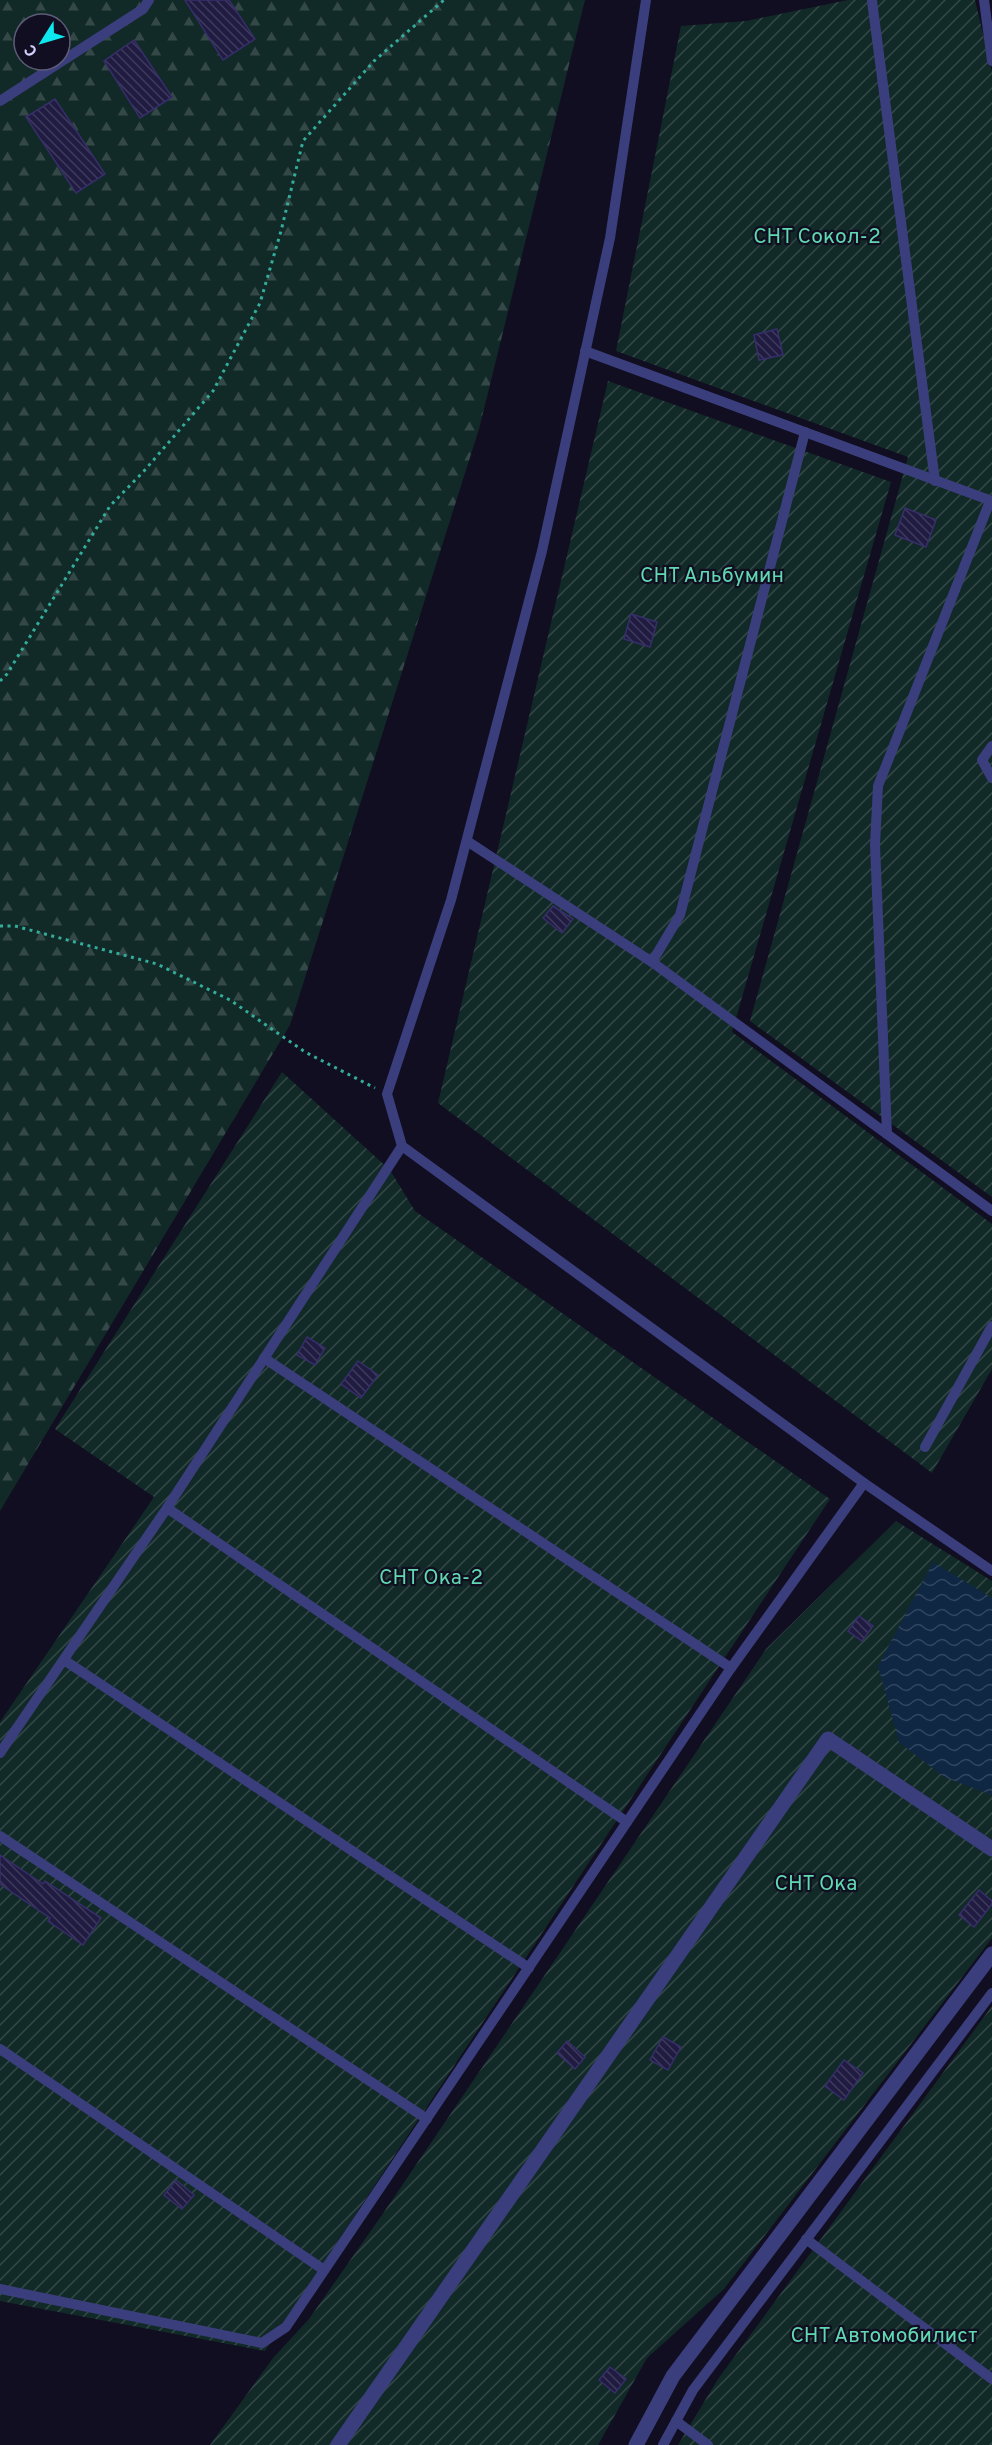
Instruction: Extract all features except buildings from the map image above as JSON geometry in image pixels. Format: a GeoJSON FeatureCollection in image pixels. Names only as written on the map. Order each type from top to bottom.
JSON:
{"type":"FeatureCollection","features":[{"type":"Feature","properties":{"kind":"street"},"geometry":{"type":"LineString","coordinates":[[338,2445],[828,1739],[992,1849]]}},
{"type":"Feature","properties":{"kind":"street"},"geometry":{"type":"LineString","coordinates":[[636,2445],[673,2376],[992,1954]]}},
{"type":"Feature","properties":{"kind":"lane"},"geometry":{"type":"LineString","coordinates":[[0,101],[143,9],[149,0]]}},
{"type":"Feature","properties":{"kind":"lane"},"geometry":{"type":"LineString","coordinates":[[646,0],[610,238],[542,551],[451,900],[387,1094],[402,1146],[864,1483],[992,1570]]}},
{"type":"Feature","properties":{"kind":"lane"},"geometry":{"type":"LineString","coordinates":[[984,0],[992,61]]}},
{"type":"Feature","properties":{"kind":"lane"},"geometry":{"type":"LineString","coordinates":[[873,1],[935,480]]}},
{"type":"Feature","properties":{"kind":"lane"},"geometry":{"type":"LineString","coordinates":[[585,351],[991,501],[878,786],[875,845],[887,1134]]}},
{"type":"Feature","properties":{"kind":"lane"},"geometry":{"type":"LineString","coordinates":[[651,962],[680,915],[805,432]]}},
{"type":"Feature","properties":{"kind":"lane"},"geometry":{"type":"LineString","coordinates":[[992,746],[982,759],[992,778]]}},
{"type":"Feature","properties":{"kind":"lane"},"geometry":{"type":"LineString","coordinates":[[467,841],[651,962],[992,1211]]}},
{"type":"Feature","properties":{"kind":"lane"},"geometry":{"type":"LineString","coordinates":[[0,1753],[167,1508],[402,1146]]}},
{"type":"Feature","properties":{"kind":"lane"},"geometry":{"type":"LineString","coordinates":[[925,1447],[992,1326]]}},
{"type":"Feature","properties":{"kind":"lane"},"geometry":{"type":"LineString","coordinates":[[264,1358],[731,1668]]}},
{"type":"Feature","properties":{"kind":"lane"},"geometry":{"type":"LineString","coordinates":[[0,2289],[262,2343],[286,2327],[731,1668],[864,1483]]}},
{"type":"Feature","properties":{"kind":"lane"},"geometry":{"type":"LineString","coordinates":[[167,1508],[627,1822]]}},
{"type":"Feature","properties":{"kind":"lane"},"geometry":{"type":"LineString","coordinates":[[64,1660],[528,1968]]}},
{"type":"Feature","properties":{"kind":"lane"},"geometry":{"type":"LineString","coordinates":[[0,1836],[427,2119]]}},
{"type":"Feature","properties":{"kind":"lane"},"geometry":{"type":"LineString","coordinates":[[663,2445],[693,2390],[992,1993]]}},
{"type":"Feature","properties":{"kind":"lane"},"geometry":{"type":"LineString","coordinates":[[0,2049],[324,2270]]}},
{"type":"Feature","properties":{"kind":"lane"},"geometry":{"type":"LineString","coordinates":[[806,2240],[992,2379]]}},
{"type":"Feature","properties":{"kind":"lane"},"geometry":{"type":"LineString","coordinates":[[676,2421],[708,2445]]}},
{"type":"Feature","properties":{"kind":"path"},"geometry":{"type":"LineString","coordinates":[[0,681],[7,674],[110,506],[144,471],[213,391],[260,303],[281,231],[303,141],[374,61],[444,0]]}},
{"type":"Feature","properties":{"kind":"path"},"geometry":{"type":"LineString","coordinates":[[0,926],[15,926],[157,963],[230,1000],[305,1052],[387,1094]]}},
{"type":"Feature","properties":{"kind":"green space"},"geometry":{"type":"Polygon","coordinates":[[[0,0],[585,0],[479,429],[290,1025],[0,1511],[0,0]]]}},
{"type":"Feature","properties":{"kind":"green space","name":"СНТ Сокол-2"},"geometry":{"type":"Polygon","coordinates":[[[848,0],[975,0],[992,72],[992,1197],[750,1021],[908,457],[616,351],[681,26],[746,21],[848,0]]]}},
{"type":"Feature","properties":{"kind":"green space","name":"СНТ Альбумин"},"geometry":{"type":"Polygon","coordinates":[[[608,381],[891,482],[732,1032],[992,1224],[992,1369],[932,1473],[438,1103],[608,381]]]}},
{"type":"Feature","properties":{"kind":"green space","name":"СНТ Ока-2"},"geometry":{"type":"Polygon","coordinates":[[[282,1072],[390,1170],[415,1211],[830,1499],[265,2351],[0,2301],[0,1722],[154,1497],[55,1429],[282,1072]]]}},
{"type":"Feature","properties":{"kind":"green space","name":"СНТ Ока"},"geometry":{"type":"Polygon","coordinates":[[[896,1521],[992,1581],[992,1938],[724,2289],[647,2358],[598,2445],[210,2445],[273,2358],[309,2319],[384,2212],[766,1649],[896,1521]]]}},
{"type":"Feature","properties":{"kind":"green space","name":"СНТ Автомобилист"},"geometry":{"type":"Polygon","coordinates":[[[992,2006],[992,2445],[678,2445],[718,2379],[992,2006]]]}},
{"type":"Feature","properties":{"kind":"water"},"geometry":{"type":"Polygon","coordinates":[[[933,1562],[992,1598],[992,1795],[944,1777],[899,1742],[878,1666],[933,1562]]]}}]}
